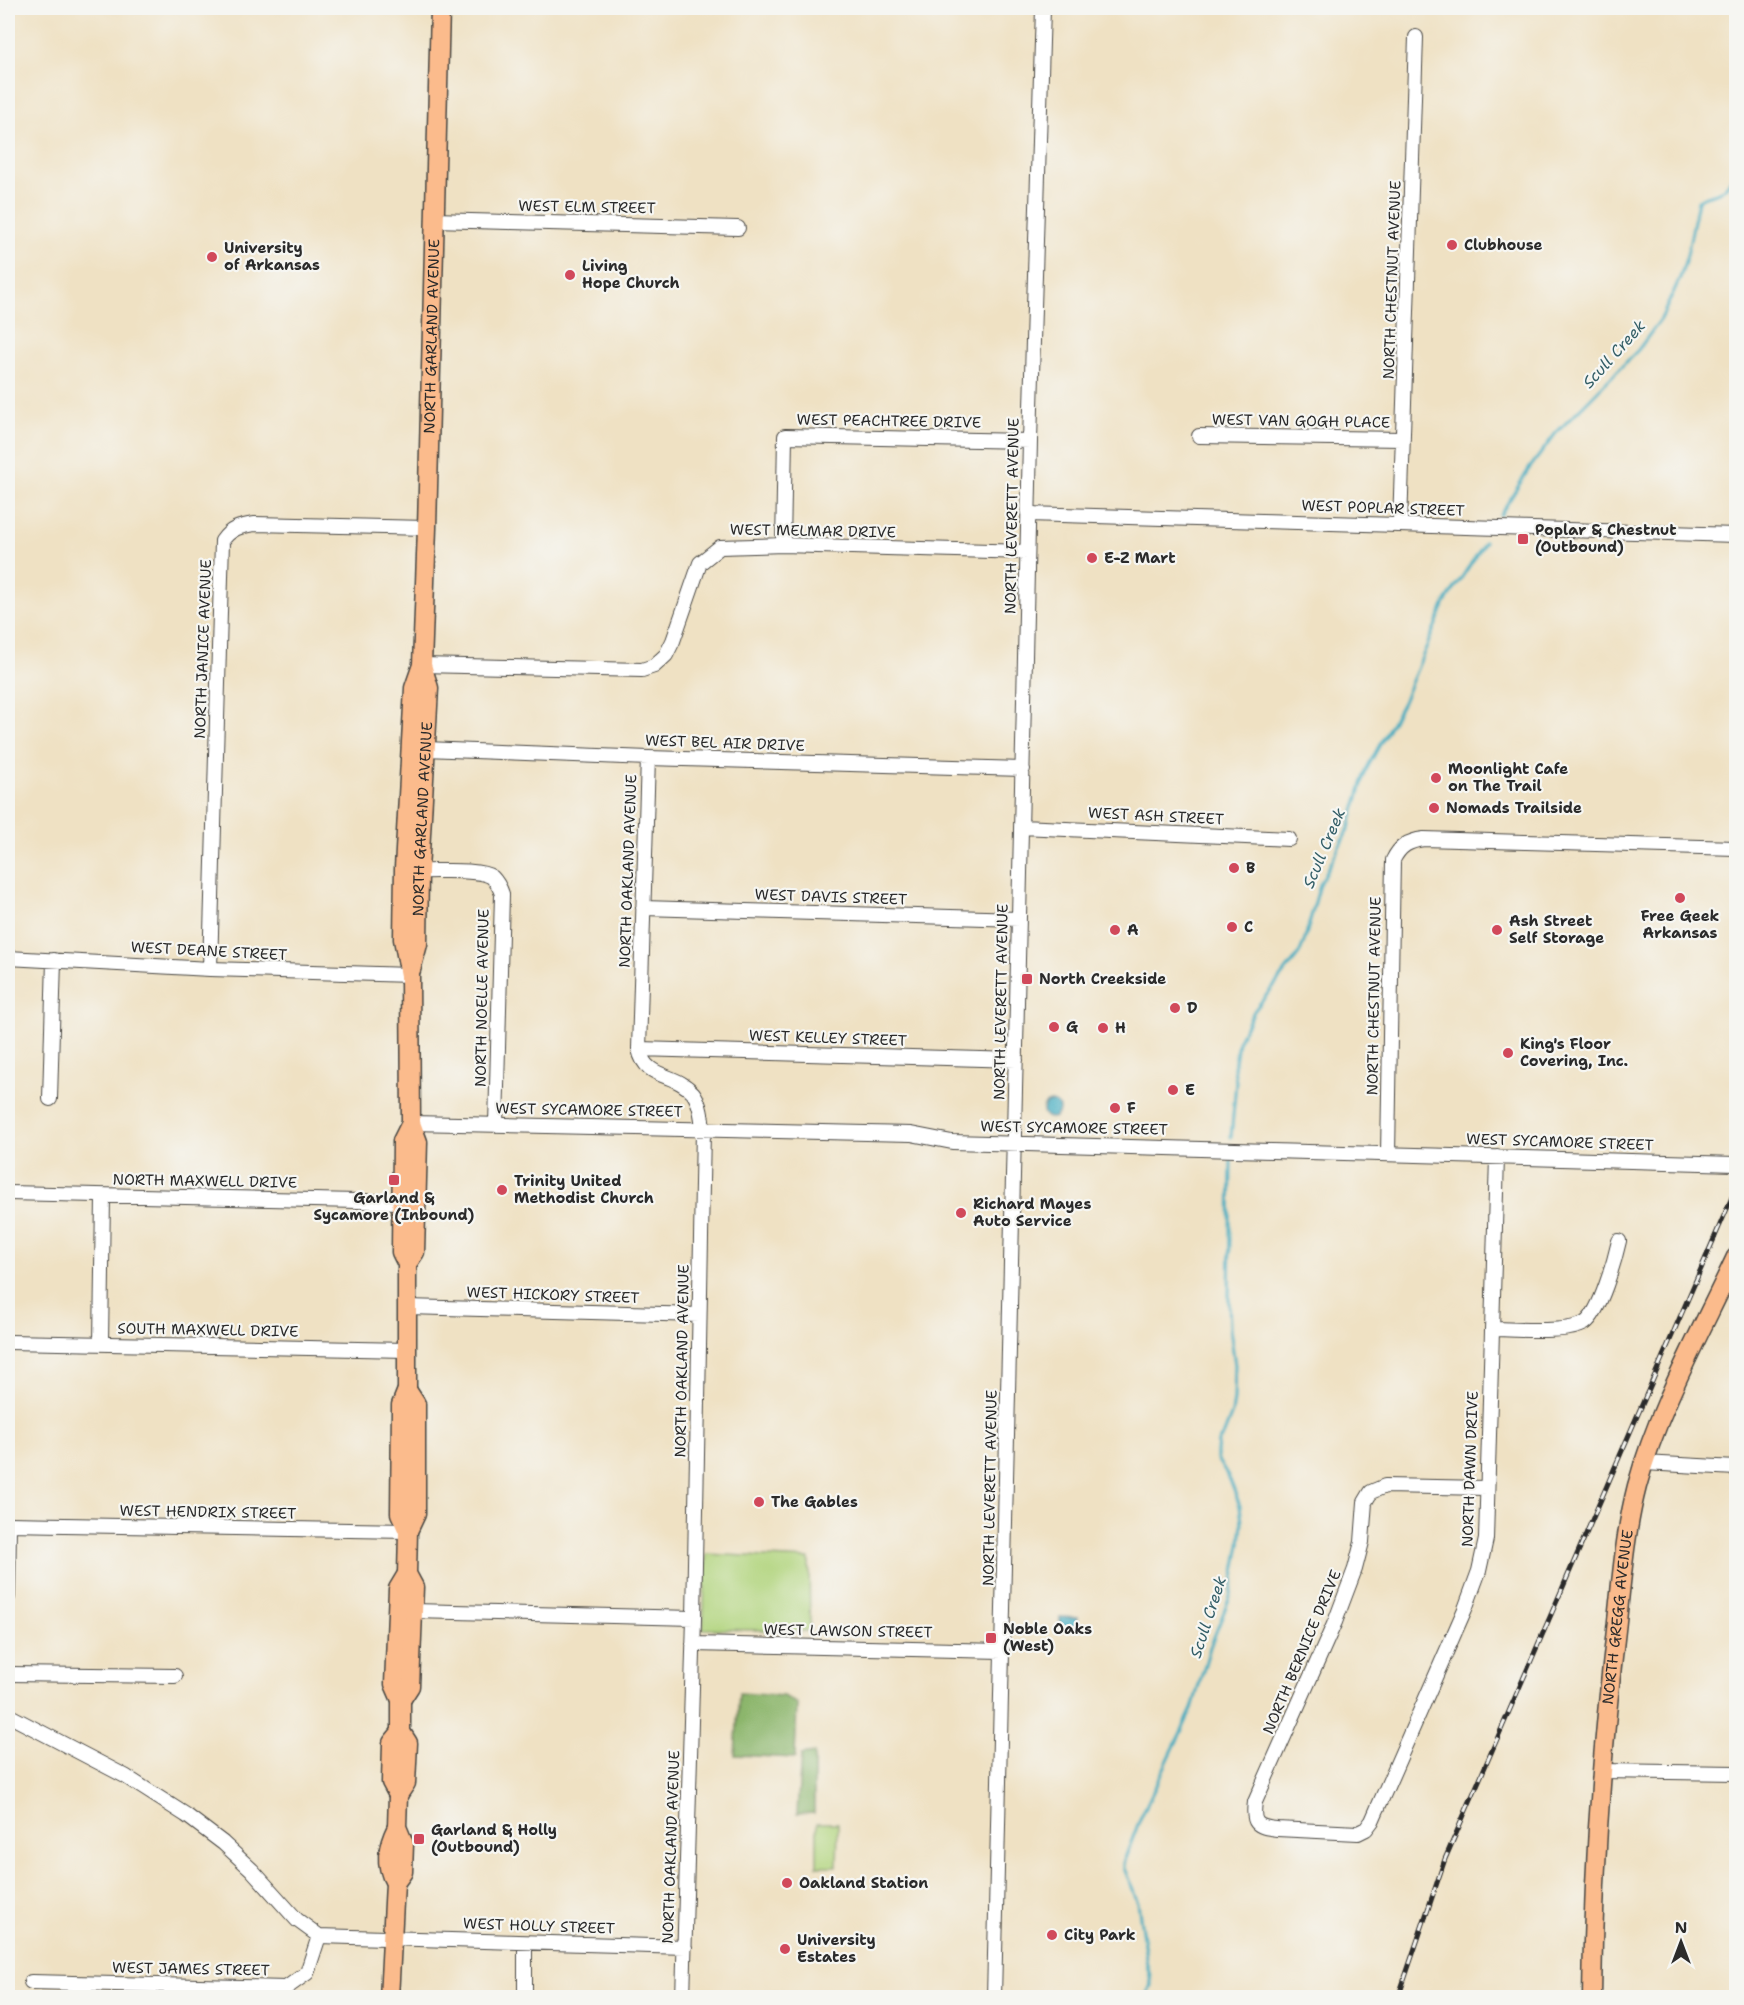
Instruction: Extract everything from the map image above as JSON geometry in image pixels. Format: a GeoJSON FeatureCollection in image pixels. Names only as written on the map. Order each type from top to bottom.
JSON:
{"type":"FeatureCollection","features":[{"type":"Feature","properties":{"kind":"main road","name":"NORTH GARLAND AVENUE"},"geometry":{"type":"LineString","coordinates":[[407,1264],[415,1252],[418,1142],[411,1123],[410,975],[403,944],[404,868],[414,688],[422,665],[440,8]]}},
{"type":"Feature","properties":{"kind":"main road","name":"NORTH GARLAND AVENUE"},"geometry":{"type":"LineString","coordinates":[[410,975],[418,944],[419,871],[429,688],[422,665]]}},
{"type":"Feature","properties":{"kind":"main road","name":"NORTH GARLAND AVENUE"},"geometry":{"type":"LineString","coordinates":[[389,1998],[395,1883],[403,1872],[404,1844],[397,1827],[398,1795],[391,1782],[392,1743],[401,1732],[401,1700],[394,1684],[398,1589],[407,1574],[408,1531],[400,1513],[401,1405],[407,1390],[407,1264],[401,1252],[401,1202],[402,1141],[411,1123]]}},
{"type":"Feature","properties":{"kind":"main road","name":"NORTH GREGG AVENUE"},"geometry":{"type":"LineString","coordinates":[[1592,1998],[1593,1914],[1607,1708],[1632,1511],[1644,1463],[1658,1423],[1737,1257]]}},
{"type":"Feature","properties":{"kind":"main road","name":"NORTH GARLAND AVENUE"},"geometry":{"type":"LineString","coordinates":[[401,1700],[410,1686],[414,1587],[407,1574]]}},
{"type":"Feature","properties":{"kind":"street","name":"NORTH LEVERETT AVENUE"},"geometry":{"type":"LineString","coordinates":[[994,1998],[1027,552],[1043,8]]}},
{"type":"Feature","properties":{"kind":"street","name":"NORTH CHESTNUT AVENUE"},"geometry":{"type":"LineString","coordinates":[[1400,525],[1416,37]]}},
{"type":"Feature","properties":{"kind":"street","name":"WEST ELM STREET"},"geometry":{"type":"LineString","coordinates":[[434,220],[738,228]]}},
{"type":"Feature","properties":{"kind":"street","name":"WEST PEACHTREE DRIVE"},"geometry":{"type":"LineString","coordinates":[[783,545],[785,436],[1030,441]]}},
{"type":"Feature","properties":{"kind":"street","name":"WEST VAN GOGH PLACE"},"geometry":{"type":"LineString","coordinates":[[1199,436],[1403,439]]}},
{"type":"Feature","properties":{"kind":"street","name":"WEST POPLAR STREET"},"geometry":{"type":"LineString","coordinates":[[1028,514],[1737,535]]}},
{"type":"Feature","properties":{"kind":"street","name":"NORTH JANICE AVENUE"},"geometry":{"type":"LineString","coordinates":[[210,969],[222,541],[229,531],[255,524],[427,528]]}},
{"type":"Feature","properties":{"kind":"street","name":"WEST MELMAR DRIVE"},"geometry":{"type":"LineString","coordinates":[[422,665],[642,670],[654,666],[666,655],[673,641],[700,563],[720,546],[783,545],[1027,552]]}},
{"type":"Feature","properties":{"kind":"street","name":"WEST BEL AIR DRIVE"},"geometry":{"type":"LineString","coordinates":[[426,749],[1023,769]]}},
{"type":"Feature","properties":{"kind":"street","name":"NORTH OAKLAND AVENUE"},"geometry":{"type":"LineString","coordinates":[[648,758],[639,1049],[641,1058],[649,1069],[682,1083],[694,1094],[704,1129],[694,1618],[683,1998]]}},
{"type":"Feature","properties":{"kind":"street","name":"WEST ASH STREET"},"geometry":{"type":"LineString","coordinates":[[1021,827],[1289,839]]}},
{"type":"Feature","properties":{"kind":"street","name":"NORTH CHESTNUT AVENUE"},"geometry":{"type":"LineString","coordinates":[[1388,1154],[1393,860],[1398,850],[1406,843],[1424,839],[1737,848]]}},
{"type":"Feature","properties":{"kind":"street","name":"NORTH NOELLE AVENUE"},"geometry":{"type":"LineString","coordinates":[[419,871],[485,874],[492,877],[500,888],[496,1125]]}},
{"type":"Feature","properties":{"kind":"street","name":"WEST DAVIS STREET"},"geometry":{"type":"LineString","coordinates":[[643,908],[1019,919]]}},
{"type":"Feature","properties":{"kind":"street","name":"WEST DEANE STREET"},"geometry":{"type":"LineString","coordinates":[[8,958],[210,969],[410,975]]}},
{"type":"Feature","properties":{"kind":"street"},"geometry":{"type":"LineString","coordinates":[[50,1099],[54,960]]}},
{"type":"Feature","properties":{"kind":"street","name":"WEST KELLEY STREET"},"geometry":{"type":"LineString","coordinates":[[639,1049],[1016,1060]]}},
{"type":"Feature","properties":{"kind":"street","name":"WEST SYCAMORE STREET"},"geometry":{"type":"LineString","coordinates":[[411,1123],[911,1134],[952,1142],[1737,1164]]}},
{"type":"Feature","properties":{"kind":"street","name":"NORTH DAWN DRIVE"},"geometry":{"type":"LineString","coordinates":[[1255,1822],[1264,1828],[1277,1829],[1358,1833],[1366,1829],[1372,1821],[1465,1609],[1479,1571],[1486,1539],[1497,1157]]}},
{"type":"Feature","properties":{"kind":"street","name":"NORTH MAXWELL DRIVE"},"geometry":{"type":"LineString","coordinates":[[8,1193],[401,1202]]}},
{"type":"Feature","properties":{"kind":"street"},"geometry":{"type":"LineString","coordinates":[[101,1344],[103,1196]]}},
{"type":"Feature","properties":{"kind":"street"},"geometry":{"type":"LineString","coordinates":[[1492,1329],[1573,1328],[1586,1322],[1594,1312],[1611,1273],[1619,1241]]}},
{"type":"Feature","properties":{"kind":"street","name":"WEST HICKORY STREET"},"geometry":{"type":"LineString","coordinates":[[407,1307],[699,1315]]}},
{"type":"Feature","properties":{"kind":"street","name":"SOUTH MAXWELL DRIVE"},"geometry":{"type":"LineString","coordinates":[[8,1342],[407,1350]]}},
{"type":"Feature","properties":{"kind":"street"},"geometry":{"type":"LineString","coordinates":[[1644,1463],[1737,1468]]}},
{"type":"Feature","properties":{"kind":"street","name":"NORTH BERNICE DRIVE"},"geometry":{"type":"LineString","coordinates":[[1255,1822],[1253,1815],[1255,1802],[1335,1622],[1355,1569],[1362,1542],[1365,1502],[1371,1492],[1385,1486],[1487,1488]]}},
{"type":"Feature","properties":{"kind":"street"},"geometry":{"type":"LineString","coordinates":[[8,1524],[8,1597]]}},
{"type":"Feature","properties":{"kind":"street","name":"WEST HENDRIX STREET"},"geometry":{"type":"LineString","coordinates":[[8,1524],[408,1531]]}},
{"type":"Feature","properties":{"kind":"street"},"geometry":{"type":"LineString","coordinates":[[413,1611],[694,1618]]}},
{"type":"Feature","properties":{"kind":"street","name":"WEST LAWSON STREET"},"geometry":{"type":"LineString","coordinates":[[693,1644],[1002,1652]]}},
{"type":"Feature","properties":{"kind":"street"},"geometry":{"type":"LineString","coordinates":[[8,1674],[175,1676]]}},
{"type":"Feature","properties":{"kind":"street"},"geometry":{"type":"LineString","coordinates":[[8,1715],[125,1776],[186,1815],[252,1869],[297,1920],[319,1936]]}},
{"type":"Feature","properties":{"kind":"street"},"geometry":{"type":"LineString","coordinates":[[1602,1771],[1737,1773]]}},
{"type":"Feature","properties":{"kind":"street","name":"WEST HOLLY STREET"},"geometry":{"type":"LineString","coordinates":[[319,1936],[685,1947]]}},
{"type":"Feature","properties":{"kind":"street","name":"WEST JAMES STREET"},"geometry":{"type":"LineString","coordinates":[[31,1982],[286,1988],[307,1973],[319,1936]]}},
{"type":"Feature","properties":{"kind":"street"},"geometry":{"type":"LineString","coordinates":[[525,1943],[525,1998]]}},
{"type":"Feature","properties":{"kind":"green space"},"geometry":{"type":"Polygon","coordinates":[[[706,1554],[809,1559],[810,1631],[703,1629],[706,1554]]]}},
{"type":"Feature","properties":{"kind":"green space"},"geometry":{"type":"Polygon","coordinates":[[[739,1693],[784,1696],[797,1704],[795,1758],[735,1755],[739,1693]]]}},
{"type":"Feature","properties":{"kind":"green space"},"geometry":{"type":"Polygon","coordinates":[[[814,1753],[814,1813],[797,1814],[801,1755],[814,1753]]]}},
{"type":"Feature","properties":{"kind":"green space"},"geometry":{"type":"Polygon","coordinates":[[[817,1823],[838,1823],[837,1866],[817,1866],[817,1823]]]}},
{"type":"Feature","properties":{"kind":"water"},"geometry":{"type":"Polygon","coordinates":[[[1051,1102],[1057,1104],[1059,1110],[1057,1116],[1051,1118],[1045,1116],[1043,1110],[1045,1104],[1051,1102]]]}},
{"type":"Feature","properties":{"kind":"water"},"geometry":{"type":"Polygon","coordinates":[[[1060,1617],[1077,1618],[1076,1627],[1060,1626],[1060,1617]]]}},
{"type":"Feature","properties":{"kind":"waterway","name":"Scull Creek"},"geometry":{"type":"LineString","coordinates":[[1500,515],[1529,469],[1556,433],[1638,350],[1661,319],[1680,278],[1698,201],[1723,189],[1736,170]]}},
{"type":"Feature","properties":{"kind":"waterway","name":"Scull Creek"},"geometry":{"type":"LineString","coordinates":[[1231,1137],[1236,1082],[1234,1068],[1238,1042],[1254,1011],[1299,954],[1320,884],[1349,828],[1366,770],[1403,702],[1445,603],[1485,542]]}},
{"type":"Feature","properties":{"kind":"waterway","name":"Scull Creek"},"geometry":{"type":"LineString","coordinates":[[1145,1998],[1151,1985],[1150,1976],[1138,1903],[1124,1868],[1124,1861],[1140,1819],[1192,1709],[1210,1647],[1231,1594],[1240,1544],[1242,1522],[1240,1506],[1230,1480],[1217,1459],[1218,1442],[1223,1436],[1232,1413],[1234,1399],[1235,1365],[1229,1299],[1231,1161]]}},
{"type":"Feature","properties":{"kind":"railway"},"geometry":{"type":"LineString","coordinates":[[1398,1998],[1445,1859],[1736,1188]]}},
{"type":"Feature","properties":{"kind":"place","name":"Clubhouse"},"geometry":{"type":"Point","coordinates":[1452,245]}},
{"type":"Feature","properties":{"kind":"place","name":"University of Arkansas"},"geometry":{"type":"Point","coordinates":[212,257]}},
{"type":"Feature","properties":{"kind":"place","name":"Living Hope Church"},"geometry":{"type":"Point","coordinates":[570,275]}},
{"type":"Feature","properties":{"kind":"place","name":"Poplar & Chestnut (Outbound)"},"geometry":{"type":"Point","coordinates":[1523,539]}},
{"type":"Feature","properties":{"kind":"place","name":"E-Z Mart"},"geometry":{"type":"Point","coordinates":[1092,558]}},
{"type":"Feature","properties":{"kind":"place","name":"Moonlight Cafe on The Trail"},"geometry":{"type":"Point","coordinates":[1436,778]}},
{"type":"Feature","properties":{"kind":"place","name":"Nomads Trailside"},"geometry":{"type":"Point","coordinates":[1434,808]}},
{"type":"Feature","properties":{"kind":"place","name":"B"},"geometry":{"type":"Point","coordinates":[1234,868]}},
{"type":"Feature","properties":{"kind":"place","name":"Free Geek Arkansas"},"geometry":{"type":"Point","coordinates":[1680,898]}},
{"type":"Feature","properties":{"kind":"place","name":"C"},"geometry":{"type":"Point","coordinates":[1232,927]}},
{"type":"Feature","properties":{"kind":"place","name":"A"},"geometry":{"type":"Point","coordinates":[1115,930]}},
{"type":"Feature","properties":{"kind":"place","name":"Ash Street Self Storage"},"geometry":{"type":"Point","coordinates":[1497,930]}},
{"type":"Feature","properties":{"kind":"place","name":"North Creekside"},"geometry":{"type":"Point","coordinates":[1027,979]}},
{"type":"Feature","properties":{"kind":"place","name":"D"},"geometry":{"type":"Point","coordinates":[1175,1008]}},
{"type":"Feature","properties":{"kind":"place","name":"G"},"geometry":{"type":"Point","coordinates":[1054,1027]}},
{"type":"Feature","properties":{"kind":"place","name":"H"},"geometry":{"type":"Point","coordinates":[1103,1028]}},
{"type":"Feature","properties":{"kind":"place","name":"King's Floor Covering, Inc."},"geometry":{"type":"Point","coordinates":[1508,1053]}},
{"type":"Feature","properties":{"kind":"place","name":"E"},"geometry":{"type":"Point","coordinates":[1173,1090]}},
{"type":"Feature","properties":{"kind":"place","name":"F"},"geometry":{"type":"Point","coordinates":[1115,1108]}},
{"type":"Feature","properties":{"kind":"place","name":"Garland & Sycamore (Inbound)"},"geometry":{"type":"Point","coordinates":[394,1180]}},
{"type":"Feature","properties":{"kind":"place","name":"Trinity United Methodist Church"},"geometry":{"type":"Point","coordinates":[502,1190]}},
{"type":"Feature","properties":{"kind":"place","name":"Richard Mayes Auto Service"},"geometry":{"type":"Point","coordinates":[961,1213]}},
{"type":"Feature","properties":{"kind":"place","name":"The Gables"},"geometry":{"type":"Point","coordinates":[759,1502]}},
{"type":"Feature","properties":{"kind":"place","name":"Noble Oaks (West)"},"geometry":{"type":"Point","coordinates":[991,1638]}},
{"type":"Feature","properties":{"kind":"place","name":"Garland & Holly (Outbound)"},"geometry":{"type":"Point","coordinates":[419,1839]}},
{"type":"Feature","properties":{"kind":"place","name":"Oakland Station"},"geometry":{"type":"Point","coordinates":[787,1883]}},
{"type":"Feature","properties":{"kind":"place","name":"City Park"},"geometry":{"type":"Point","coordinates":[1052,1935]}},
{"type":"Feature","properties":{"kind":"place","name":"University Estates"},"geometry":{"type":"Point","coordinates":[785,1949]}}]}
